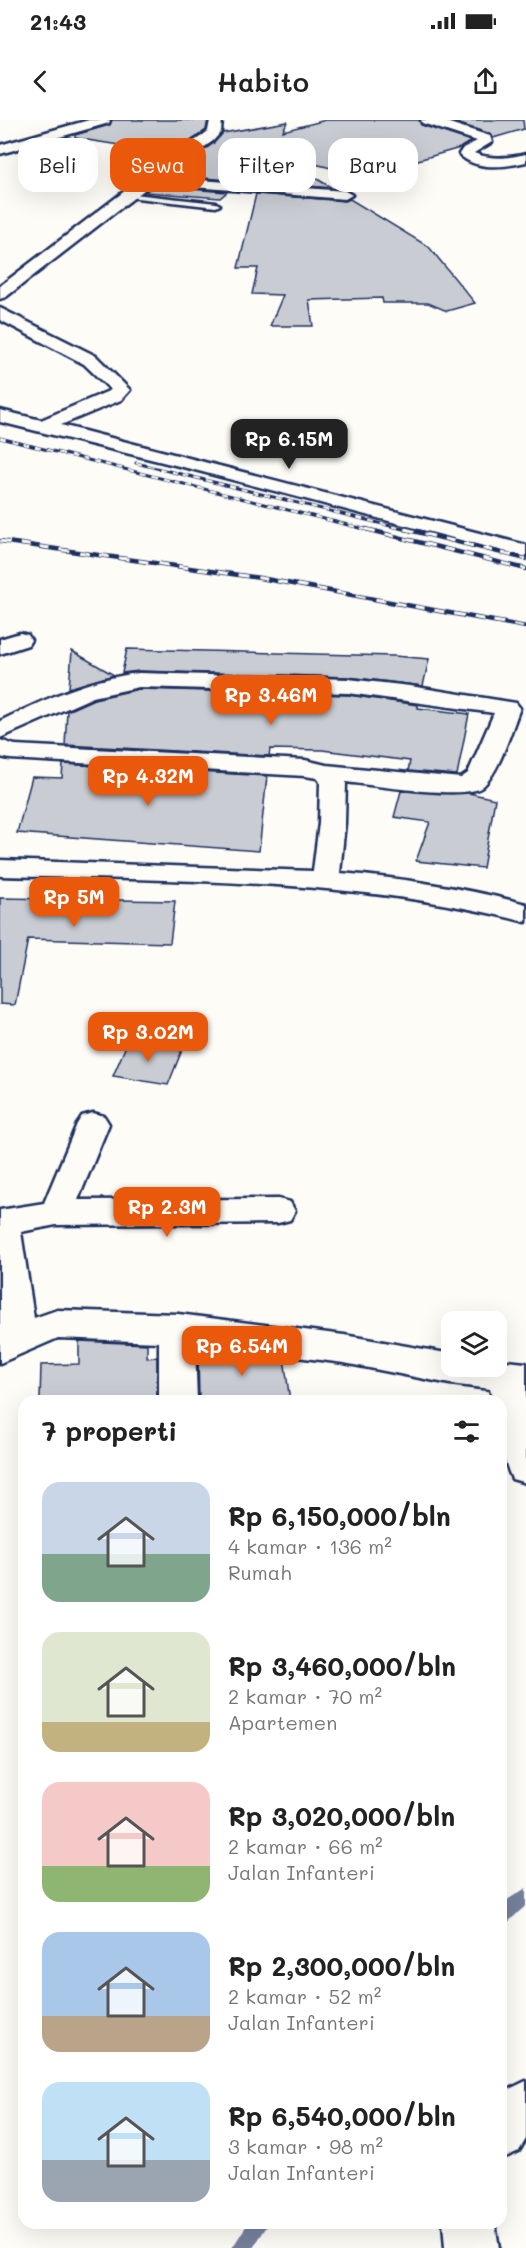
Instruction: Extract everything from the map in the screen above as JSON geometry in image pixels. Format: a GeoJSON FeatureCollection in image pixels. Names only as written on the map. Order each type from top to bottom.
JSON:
{"type":"FeatureCollection","features":[{"type":"Feature","properties":{"kind":"street"},"geometry":{"type":"LineString","coordinates":[[0,150],[28,140],[104,120]]}},
{"type":"Feature","properties":{"kind":"street"},"geometry":{"type":"LineString","coordinates":[[206,139],[213,132],[216,120]]}},
{"type":"Feature","properties":{"kind":"street"},"geometry":{"type":"LineString","coordinates":[[427,120],[451,122],[485,139],[485,142],[466,154],[480,161],[510,162],[526,159]]}},
{"type":"Feature","properties":{"kind":"street"},"geometry":{"type":"LineString","coordinates":[[206,184],[345,195]]}},
{"type":"Feature","properties":{"kind":"street"},"geometry":{"type":"LineString","coordinates":[[0,293],[132,192]]}},
{"type":"Feature","properties":{"kind":"street"},"geometry":{"type":"LineString","coordinates":[[0,313],[90,360],[121,390],[115,396],[42,426]]}},
{"type":"Feature","properties":{"kind":"street"},"geometry":{"type":"LineString","coordinates":[[0,416],[526,551]]}},
{"type":"Feature","properties":{"kind":"street"},"geometry":{"type":"LineString","coordinates":[[0,731],[90,689],[115,681],[348,686],[508,708],[479,776],[471,784],[461,786],[305,768],[10,752],[0,747]]}},
{"type":"Feature","properties":{"kind":"street"},"geometry":{"type":"LineString","coordinates":[[326,772],[333,781],[333,824],[326,878]]}},
{"type":"Feature","properties":{"kind":"street"},"geometry":{"type":"LineString","coordinates":[[0,868],[326,878],[426,891],[494,904],[526,913]]}},
{"type":"Feature","properties":{"kind":"street"},"geometry":{"type":"LineString","coordinates":[[56,1213],[93,1124]]}},
{"type":"Feature","properties":{"kind":"street"},"geometry":{"type":"LineString","coordinates":[[278,1211],[56,1213],[2,1223],[9,1343],[57,1324],[178,1328],[344,1349],[450,1369],[516,1378],[526,1467]]}},
{"type":"Feature","properties":{"kind":"street"},"geometry":{"type":"LineString","coordinates":[[178,1328],[178,1395]]}},
{"type":"Feature","properties":{"kind":"street"},"geometry":{"type":"LineString","coordinates":[[507,2123],[526,2106]]}},
{"type":"Feature","properties":{"kind":"street"},"geometry":{"type":"LineString","coordinates":[[470,2229],[472,2248]]}},
{"type":"Feature","properties":{"kind":"lane"},"geometry":{"type":"LineString","coordinates":[[128,195],[216,205]]}},
{"type":"Feature","properties":{"kind":"building"},"geometry":{"type":"Polygon","coordinates":[[[112,120],[208,120],[206,130],[195,138],[110,138],[110,144],[98,142],[98,138],[75,138],[75,135],[110,125],[112,120]]]}},
{"type":"Feature","properties":{"kind":"building"},"geometry":{"type":"Polygon","coordinates":[[[326,120],[419,120],[421,125],[471,141],[460,148],[418,160],[418,138],[328,138],[328,167],[316,164],[316,138],[218,138],[223,133],[287,122],[283,131],[326,120]]]}},
{"type":"Feature","properties":{"kind":"building"},"geometry":{"type":"Polygon","coordinates":[[[447,120],[523,120],[524,129],[493,138],[491,134],[447,120]]]}},
{"type":"Feature","properties":{"kind":"building"},"geometry":{"type":"Polygon","coordinates":[[[218,139],[218,179],[206,178],[206,149],[218,139]]]}},
{"type":"Feature","properties":{"kind":"building"},"geometry":{"type":"Polygon","coordinates":[[[316,178],[328,186],[328,188],[316,187],[316,178]]]}},
{"type":"Feature","properties":{"kind":"building"},"geometry":{"type":"Polygon","coordinates":[[[145,192],[227,192],[220,198],[145,192]]]}},
{"type":"Feature","properties":{"kind":"building"},"geometry":{"type":"Polygon","coordinates":[[[256,194],[345,201],[350,199],[429,247],[475,303],[447,311],[428,303],[383,303],[382,298],[309,300],[313,326],[270,326],[283,295],[252,294],[258,268],[238,268],[256,194]]]}},
{"type":"Feature","properties":{"kind":"building"},"geometry":{"type":"Polygon","coordinates":[[[127,649],[394,656],[429,659],[423,686],[348,677],[139,671],[122,673],[127,649]]]}},
{"type":"Feature","properties":{"kind":"building"},"geometry":{"type":"Polygon","coordinates":[[[72,651],[114,675],[69,688],[72,651]]]}},
{"type":"Feature","properties":{"kind":"building"},"geometry":{"type":"Polygon","coordinates":[[[139,689],[348,695],[418,705],[418,708],[469,714],[457,775],[408,771],[410,761],[322,750],[270,749],[269,756],[65,745],[67,711],[94,699],[139,689]]]}},
{"type":"Feature","properties":{"kind":"building"},"geometry":{"type":"Polygon","coordinates":[[[63,764],[267,776],[259,851],[17,833],[32,777],[62,778],[63,764]]]}},
{"type":"Feature","properties":{"kind":"building"},"geometry":{"type":"Polygon","coordinates":[[[401,791],[469,793],[495,799],[483,868],[416,861],[430,822],[394,817],[401,791]]]}},
{"type":"Feature","properties":{"kind":"building"},"geometry":{"type":"Polygon","coordinates":[[[0,898],[175,901],[170,943],[28,939],[15,1005],[0,1004],[0,898]]]}},
{"type":"Feature","properties":{"kind":"building"},"geometry":{"type":"Polygon","coordinates":[[[128,1041],[182,1050],[168,1085],[113,1076],[128,1041]]]}},
{"type":"Feature","properties":{"kind":"building"},"geometry":{"type":"Polygon","coordinates":[[[79,1341],[147,1344],[147,1358],[157,1357],[157,1395],[40,1395],[41,1365],[79,1364],[79,1341]]]}},
{"type":"Feature","properties":{"kind":"building"},"geometry":{"type":"Polygon","coordinates":[[[227,1350],[284,1358],[289,1395],[199,1395],[198,1353],[227,1350]]]}},
{"type":"Feature","properties":{"kind":"waterway"},"geometry":{"type":"LineString","coordinates":[[507,1910],[526,1896]]}},
{"type":"Feature","properties":{"kind":"waterway"},"geometry":{"type":"LineString","coordinates":[[242,2248],[255,2229]]}},
{"type":"Feature","properties":{"kind":"railway"},"geometry":{"type":"LineString","coordinates":[[0,438],[372,531]]}},
{"type":"Feature","properties":{"kind":"railway"},"geometry":{"type":"LineString","coordinates":[[136,463],[411,531]]}},
{"type":"Feature","properties":{"kind":"railway"},"geometry":{"type":"LineString","coordinates":[[366,529],[526,569]]}},
{"type":"Feature","properties":{"kind":"railway"},"geometry":{"type":"LineString","coordinates":[[405,529],[526,559]]}},
{"type":"Feature","properties":{"kind":"railway"},"geometry":{"type":"LineString","coordinates":[[0,541],[260,578],[526,627]]}}]}
